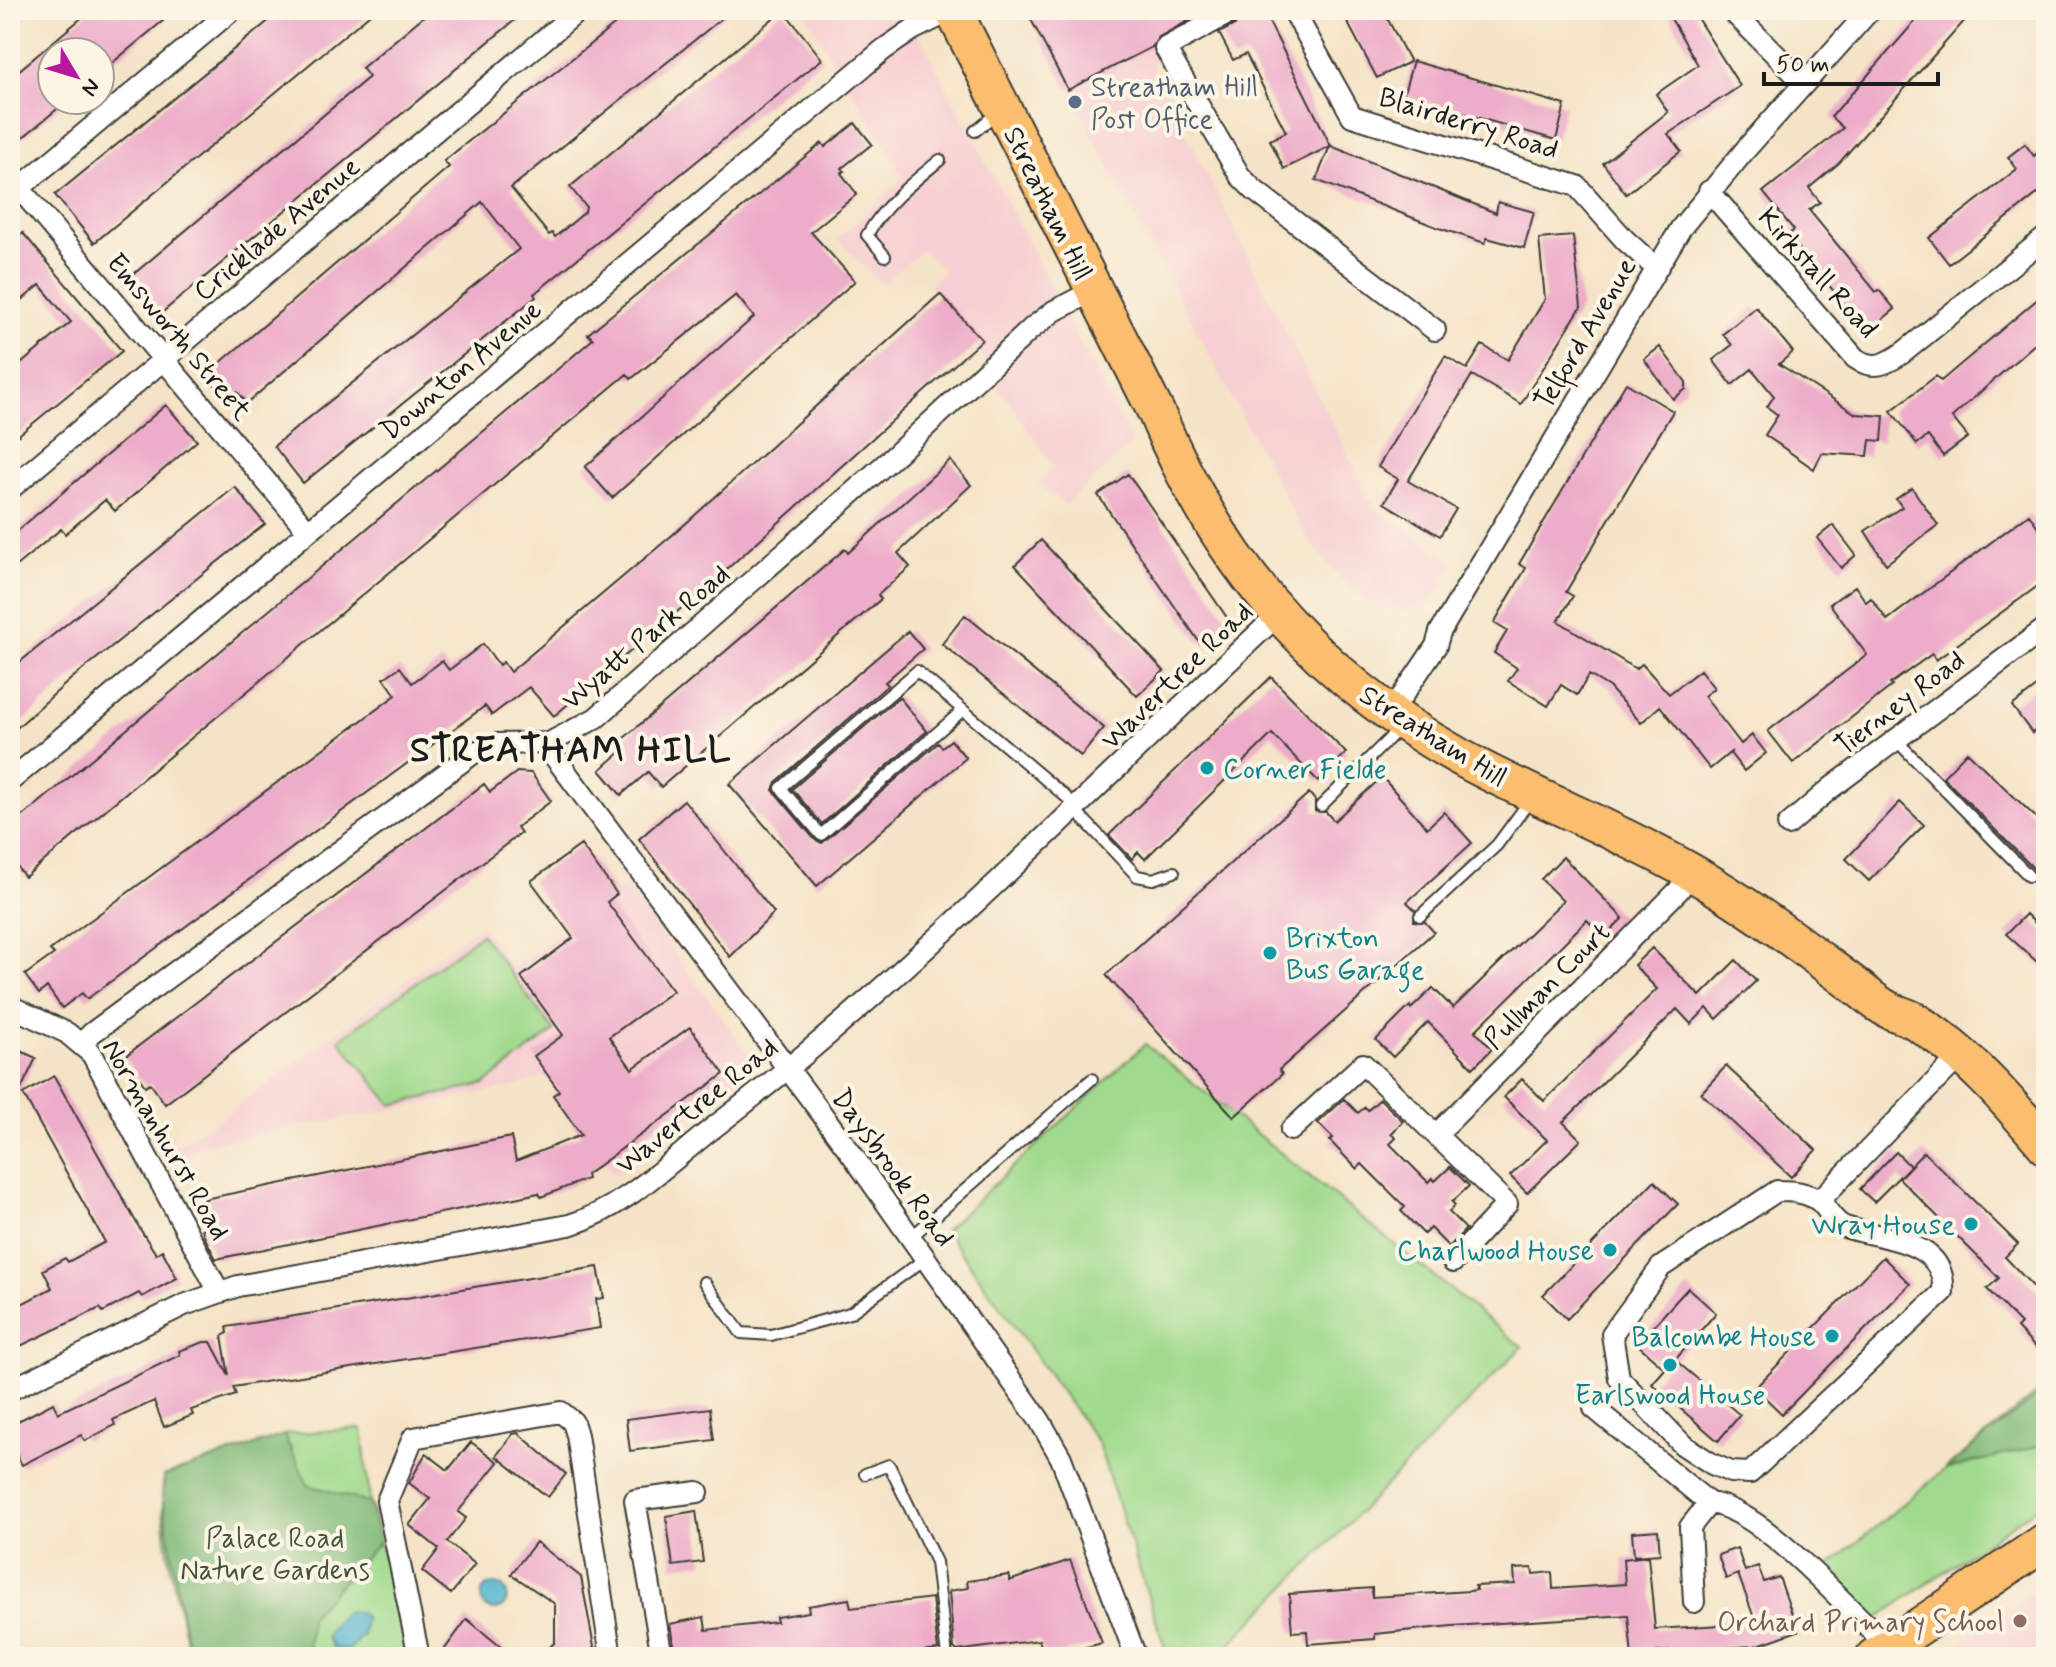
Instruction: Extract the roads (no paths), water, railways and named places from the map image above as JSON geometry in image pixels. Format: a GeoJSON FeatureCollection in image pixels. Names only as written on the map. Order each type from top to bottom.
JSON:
{"type":"FeatureCollection","features":[{"type":"Feature","properties":{"kind":"highway","name":"Streatham Hill"},"geometry":{"type":"LineString","coordinates":[[953,10],[1202,509],[1278,615],[1318,656],[1397,718],[1444,748],[1691,872],[1760,915],[1888,1010],[1915,1021],[1997,1089],[2044,1138]]}},
{"type":"Feature","properties":{"kind":"highway"},"geometry":{"type":"LineString","coordinates":[[1879,1654],[2046,1541]]}},
{"type":"Feature","properties":{"kind":"street"},"geometry":{"type":"LineString","coordinates":[[13,187],[232,10]]}},
{"type":"Feature","properties":{"kind":"street","name":"Cricklade Avenue"},"geometry":{"type":"LineString","coordinates":[[10,489],[579,10]]}},
{"type":"Feature","properties":{"kind":"street","name":"Downton Avenue"},"geometry":{"type":"LineString","coordinates":[[10,781],[883,50],[912,30],[953,10]]}},
{"type":"Feature","properties":{"kind":"street"},"geometry":{"type":"LineString","coordinates":[[1235,10],[1165,48],[1240,176],[1435,330]]}},
{"type":"Feature","properties":{"kind":"street","name":"Blairderry Road"},"geometry":{"type":"LineString","coordinates":[[1293,10],[1352,116],[1577,186],[1625,240],[1655,267]]}},
{"type":"Feature","properties":{"kind":"street"},"geometry":{"type":"LineString","coordinates":[[1731,10],[1804,83]]}},
{"type":"Feature","properties":{"kind":"street","name":"Telford Avenue"},"geometry":{"type":"LineString","coordinates":[[1397,718],[1436,646],[1440,632],[1655,267],[1709,191],[1870,10]]}},
{"type":"Feature","properties":{"kind":"street","name":"Emsworth Street"},"geometry":{"type":"LineString","coordinates":[[13,187],[308,531]]}},
{"type":"Feature","properties":{"kind":"street","name":"Kirkstall Road"},"geometry":{"type":"LineString","coordinates":[[1709,191],[1855,358],[1866,365],[1878,366],[1897,357],[2046,237]]}},
{"type":"Feature","properties":{"kind":"street","name":"Wyatt Park Road"},"geometry":{"type":"LineString","coordinates":[[81,1044],[475,752],[496,744],[549,743],[575,732],[627,692],[1031,329],[1054,311],[1093,291]]}},
{"type":"Feature","properties":{"kind":"street","name":"Wavertree Road"},"geometry":{"type":"LineString","coordinates":[[10,1390],[219,1292],[587,1220],[622,1200],[788,1069],[1078,810],[1278,615]]}},
{"type":"Feature","properties":{"kind":"street","name":"Tierney Road"},"geometry":{"type":"LineString","coordinates":[[1788,825],[1895,739],[2046,628]]}},
{"type":"Feature","properties":{"kind":"street","name":"Daysbrook Road"},"geometry":{"type":"LineString","coordinates":[[549,743],[551,752],[788,1069],[1040,1421],[1061,1458],[1136,1657]]}},
{"type":"Feature","properties":{"kind":"street","name":"Pullman Court"},"geometry":{"type":"LineString","coordinates":[[1437,1134],[1679,890],[1691,872]]}},
{"type":"Feature","properties":{"kind":"street","name":"Normanhurst Road"},"geometry":{"type":"LineString","coordinates":[[10,1006],[81,1044],[101,1069],[219,1292]]}},
{"type":"Feature","properties":{"kind":"street"},"geometry":{"type":"LineString","coordinates":[[1819,1201],[1959,1057]]}},
{"type":"Feature","properties":{"kind":"street"},"geometry":{"type":"LineString","coordinates":[[1291,1130],[1363,1064],[1507,1204],[1453,1262]]}},
{"type":"Feature","properties":{"kind":"street"},"geometry":{"type":"LineString","coordinates":[[1777,1191],[1800,1192],[1819,1201],[1841,1226],[1893,1237],[1919,1248],[1934,1260],[1944,1277],[1943,1292],[1750,1473],[1731,1472],[1683,1445],[1619,1378],[1612,1334],[1661,1267],[1777,1191]]}},
{"type":"Feature","properties":{"kind":"street"},"geometry":{"type":"LineString","coordinates":[[1594,1408],[1709,1503],[1726,1505],[1751,1518],[1873,1631],[1879,1654]]}},
{"type":"Feature","properties":{"kind":"street"},"geometry":{"type":"LineString","coordinates":[[419,1657],[387,1501],[413,1438],[561,1412],[573,1422],[577,1435],[611,1657]]}},
{"type":"Feature","properties":{"kind":"street"},"geometry":{"type":"LineString","coordinates":[[662,1657],[635,1500],[698,1492]]}},
{"type":"Feature","properties":{"kind":"street"},"geometry":{"type":"LineString","coordinates":[[1694,1602],[1690,1527],[1709,1503]]}},
{"type":"Feature","properties":{"kind":"lane"},"geometry":{"type":"LineString","coordinates":[[975,131],[1002,108]]}},
{"type":"Feature","properties":{"kind":"lane"},"geometry":{"type":"LineString","coordinates":[[885,256],[867,235],[907,187],[940,160]]}},
{"type":"Feature","properties":{"kind":"lane"},"geometry":{"type":"LineString","coordinates":[[963,710],[821,835],[781,788],[917,671],[963,710],[1078,810],[1137,876],[1153,879],[1174,872]]}},
{"type":"Feature","properties":{"kind":"lane"},"geometry":{"type":"LineString","coordinates":[[1321,806],[1391,741],[1397,718]]}},
{"type":"Feature","properties":{"kind":"lane"},"geometry":{"type":"LineString","coordinates":[[1895,739],[2029,876]]}},
{"type":"Feature","properties":{"kind":"lane"},"geometry":{"type":"LineString","coordinates":[[1420,916],[1497,845],[1534,794]]}},
{"type":"Feature","properties":{"kind":"lane"},"geometry":{"type":"LineString","coordinates":[[910,1238],[1092,1079]]}},
{"type":"Feature","properties":{"kind":"lane"},"geometry":{"type":"LineString","coordinates":[[704,1282],[741,1333],[771,1335],[850,1313],[925,1259]]}},
{"type":"Feature","properties":{"kind":"lane"},"geometry":{"type":"LineString","coordinates":[[865,1474],[889,1465],[936,1562],[947,1657]]}},
{"type":"Feature","properties":{"kind":"water"},"geometry":{"type":"Polygon","coordinates":[[[494,1584],[503,1588],[507,1597],[503,1606],[494,1610],[485,1606],[481,1597],[485,1588],[494,1584]]]}},
{"type":"Feature","properties":{"kind":"water"},"geometry":{"type":"Polygon","coordinates":[[[348,1611],[358,1612],[365,1618],[363,1635],[348,1650],[333,1648],[326,1637],[335,1622],[348,1611]]]}},
{"type":"Feature","properties":{"kind":"place","name":"Streatham Hill Post Office"},"geometry":{"type":"Point","coordinates":[1075,102]}},
{"type":"Feature","properties":{"kind":"place","name":"Corner Fielde"},"geometry":{"type":"Point","coordinates":[1207,768]}},
{"type":"Feature","properties":{"kind":"place","name":"Brixton Bus Garage"},"geometry":{"type":"Point","coordinates":[1270,953]}},
{"type":"Feature","properties":{"kind":"place","name":"Wray House"},"geometry":{"type":"Point","coordinates":[1971,1224]}},
{"type":"Feature","properties":{"kind":"place","name":"Charlwood House"},"geometry":{"type":"Point","coordinates":[1610,1250]}},
{"type":"Feature","properties":{"kind":"place","name":"Balcombe House"},"geometry":{"type":"Point","coordinates":[1832,1336]}},
{"type":"Feature","properties":{"kind":"place","name":"Earlswood House"},"geometry":{"type":"Point","coordinates":[1670,1365]}},
{"type":"Feature","properties":{"kind":"place","name":"Orchard Primary School"},"geometry":{"type":"Point","coordinates":[2020,1621]}},
{"type":"Feature","properties":{"kind":"district","name":"STREATHAM HILL"},"geometry":{"type":"Point","coordinates":[571,748]}},
{"type":"Feature","properties":{"kind":"park label","name":"Palace Road Nature Gardens"},"geometry":{"type":"Point","coordinates":[275,1553]}}]}
